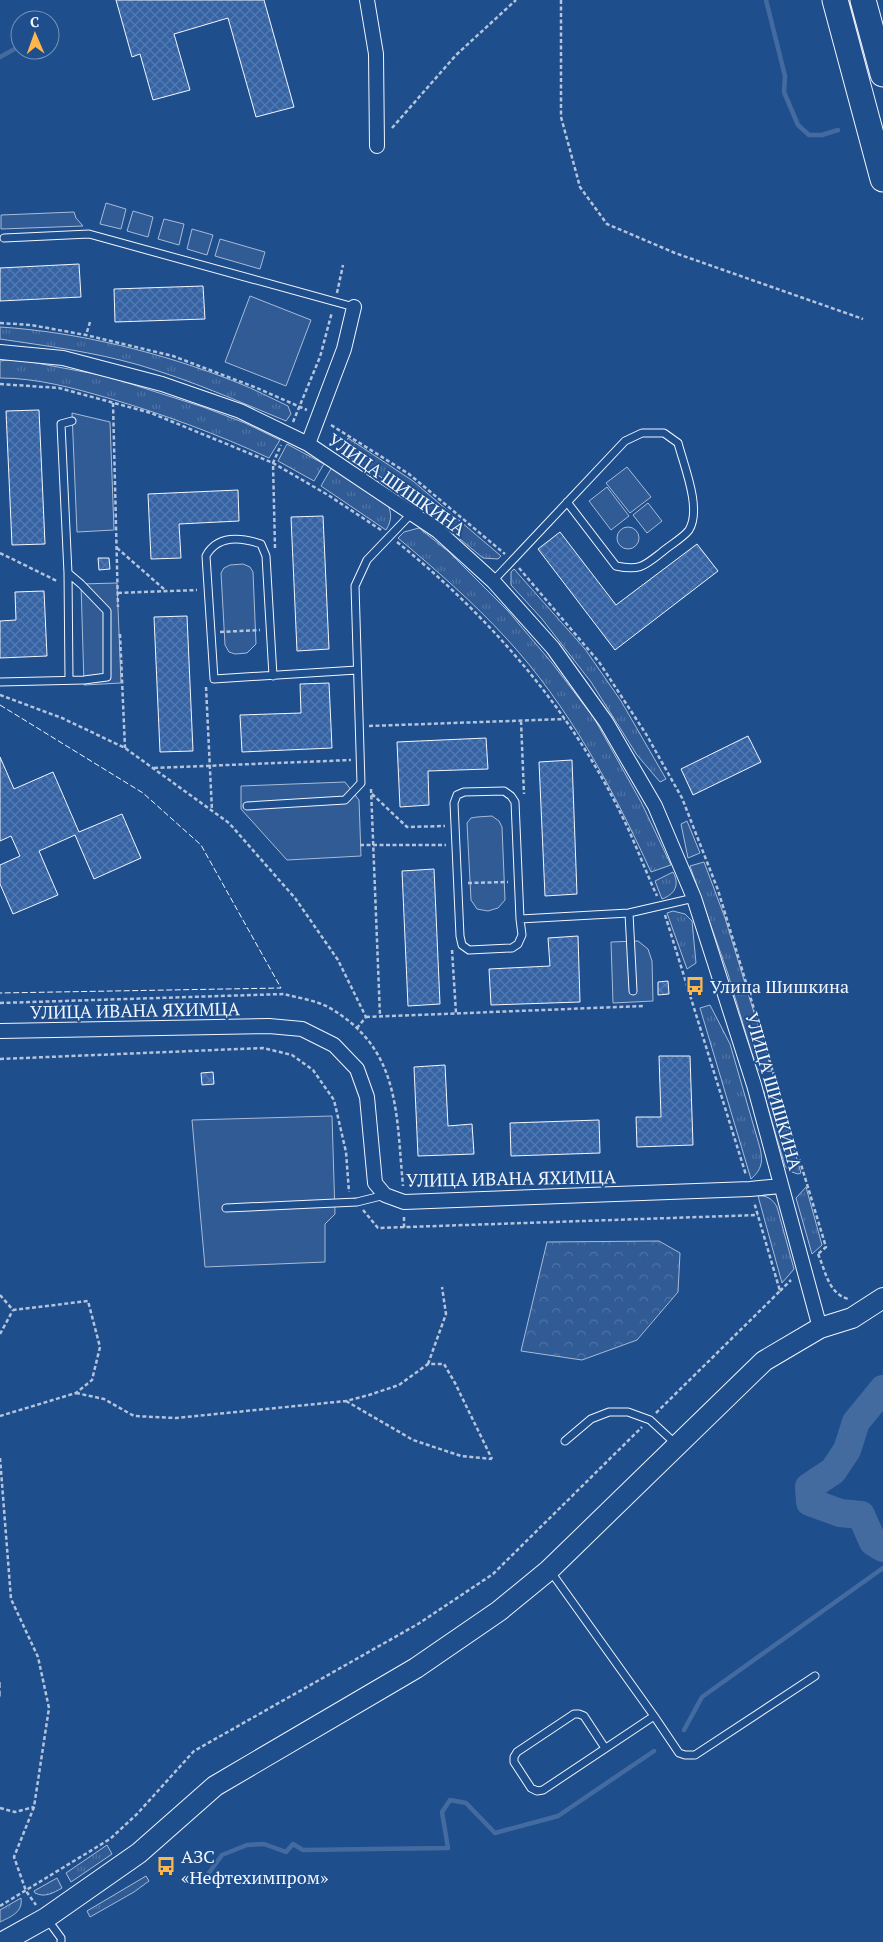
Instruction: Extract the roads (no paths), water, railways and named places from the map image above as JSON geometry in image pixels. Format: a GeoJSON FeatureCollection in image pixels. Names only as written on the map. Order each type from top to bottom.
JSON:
{"type":"FeatureCollection","features":[{"type":"Feature","properties":{"kind":"highway"},"geometry":{"type":"LineString","coordinates":[[835,0],[883,179]]}},
{"type":"Feature","properties":{"kind":"highway"},"geometry":{"type":"LineString","coordinates":[[863,0],[883,74]]}},
{"type":"Feature","properties":{"kind":"street"},"geometry":{"type":"LineString","coordinates":[[367,0],[376,54],[377,146]]}},
{"type":"Feature","properties":{"kind":"street"},"geometry":{"type":"LineString","coordinates":[[308,444],[344,349],[354,307]]}},
{"type":"Feature","properties":{"kind":"street","name":"УЛИЦА ШИШКИНА"},"geometry":{"type":"LineString","coordinates":[[0,352],[63,358],[162,384],[240,411],[308,444],[438,531],[493,581],[553,648],[606,722],[655,806],[694,898],[754,1084],[820,1328]]}},
{"type":"Feature","properties":{"kind":"street","name":"УЛИЦА ИВАНА ЯХИМЦА"},"geometry":{"type":"LineString","coordinates":[[0,1031],[268,1026],[302,1028],[334,1045],[356,1069],[367,1097],[375,1183],[384,1195],[404,1202],[750,1189],[781,1186]]}},
{"type":"Feature","properties":{"kind":"street"},"geometry":{"type":"LineString","coordinates":[[3,1942],[46,1918],[139,1853],[215,1786],[416,1668],[499,1611],[549,1570],[764,1361],[820,1328],[852,1318],[883,1298]]}},
{"type":"Feature","properties":{"kind":"lane"},"geometry":{"type":"LineString","coordinates":[[4,238],[89,234],[354,307]]}},
{"type":"Feature","properties":{"kind":"lane"},"geometry":{"type":"LineString","coordinates":[[69,679],[68,573],[61,424],[72,421]]}},
{"type":"Feature","properties":{"kind":"lane"},"geometry":{"type":"LineString","coordinates":[[493,581],[512,560],[567,502],[625,441],[642,433],[664,433],[678,443],[694,506],[694,519],[688,531],[646,565],[632,569],[616,566],[567,502]]}},
{"type":"Feature","properties":{"kind":"lane"},"geometry":{"type":"LineString","coordinates":[[247,806],[345,800],[361,783],[355,586],[367,560],[411,514]]}},
{"type":"Feature","properties":{"kind":"lane"},"geometry":{"type":"LineString","coordinates":[[273,676],[266,556],[261,544],[249,540],[223,540],[211,546],[206,556],[214,680],[273,676],[357,670]]}},
{"type":"Feature","properties":{"kind":"lane"},"geometry":{"type":"LineString","coordinates":[[0,682],[107,677],[107,611],[68,573]]}},
{"type":"Feature","properties":{"kind":"lane"},"geometry":{"type":"LineString","coordinates":[[504,791],[515,802],[520,919],[522,935],[518,944],[512,948],[469,950],[462,945],[457,883],[454,803],[458,795],[464,792],[504,791]]}},
{"type":"Feature","properties":{"kind":"lane"},"geometry":{"type":"LineString","coordinates":[[520,919],[629,913],[662,907],[694,898]]}},
{"type":"Feature","properties":{"kind":"lane"},"geometry":{"type":"LineString","coordinates":[[629,913],[633,990]]}},
{"type":"Feature","properties":{"kind":"lane"},"geometry":{"type":"LineString","coordinates":[[226,1208],[356,1202],[384,1195]]}},
{"type":"Feature","properties":{"kind":"lane"},"geometry":{"type":"LineString","coordinates":[[565,1441],[591,1419],[609,1412],[628,1412],[650,1420],[678,1445]]}},
{"type":"Feature","properties":{"kind":"lane"},"geometry":{"type":"LineString","coordinates":[[549,1570],[679,1753],[685,1756],[695,1755],[815,1676]]}},
{"type":"Feature","properties":{"kind":"lane"},"geometry":{"type":"LineString","coordinates":[[605,1748],[584,1716],[574,1714],[517,1752],[514,1762],[531,1788],[537,1791],[543,1790],[654,1716]]}},
{"type":"Feature","properties":{"kind":"lane"},"geometry":{"type":"LineString","coordinates":[[46,1918],[61,1938],[61,1942]]}},
{"type":"Feature","properties":{"kind":"waterway"},"geometry":{"type":"LineString","coordinates":[[766,0],[785,76],[784,92],[798,125],[809,135],[822,135],[838,130]]}},
{"type":"Feature","properties":{"kind":"waterway"},"geometry":{"type":"LineString","coordinates":[[0,57],[10,52]]}},
{"type":"Feature","properties":{"kind":"waterway"},"geometry":{"type":"LineString","coordinates":[[883,1389],[856,1422],[847,1450],[833,1471],[809,1487],[810,1502],[840,1513],[861,1515],[873,1542],[883,1548]]}},
{"type":"Feature","properties":{"kind":"waterway"},"geometry":{"type":"LineString","coordinates":[[684,1730],[702,1697],[883,1568]]}},
{"type":"Feature","properties":{"kind":"waterway"},"geometry":{"type":"LineString","coordinates":[[203,1881],[222,1855],[247,1845],[264,1844],[286,1852],[293,1844],[303,1850],[448,1848],[442,1812],[450,1800],[466,1803],[495,1833],[558,1816],[654,1751]]}},
{"type":"Feature","properties":{"kind":"place","name":"Улица Шишкина"},"geometry":{"type":"Point","coordinates":[695,986]}},
{"type":"Feature","properties":{"kind":"place","name":"АЗС «Нефтехимпром»"},"geometry":{"type":"Point","coordinates":[166,1866]}}]}
